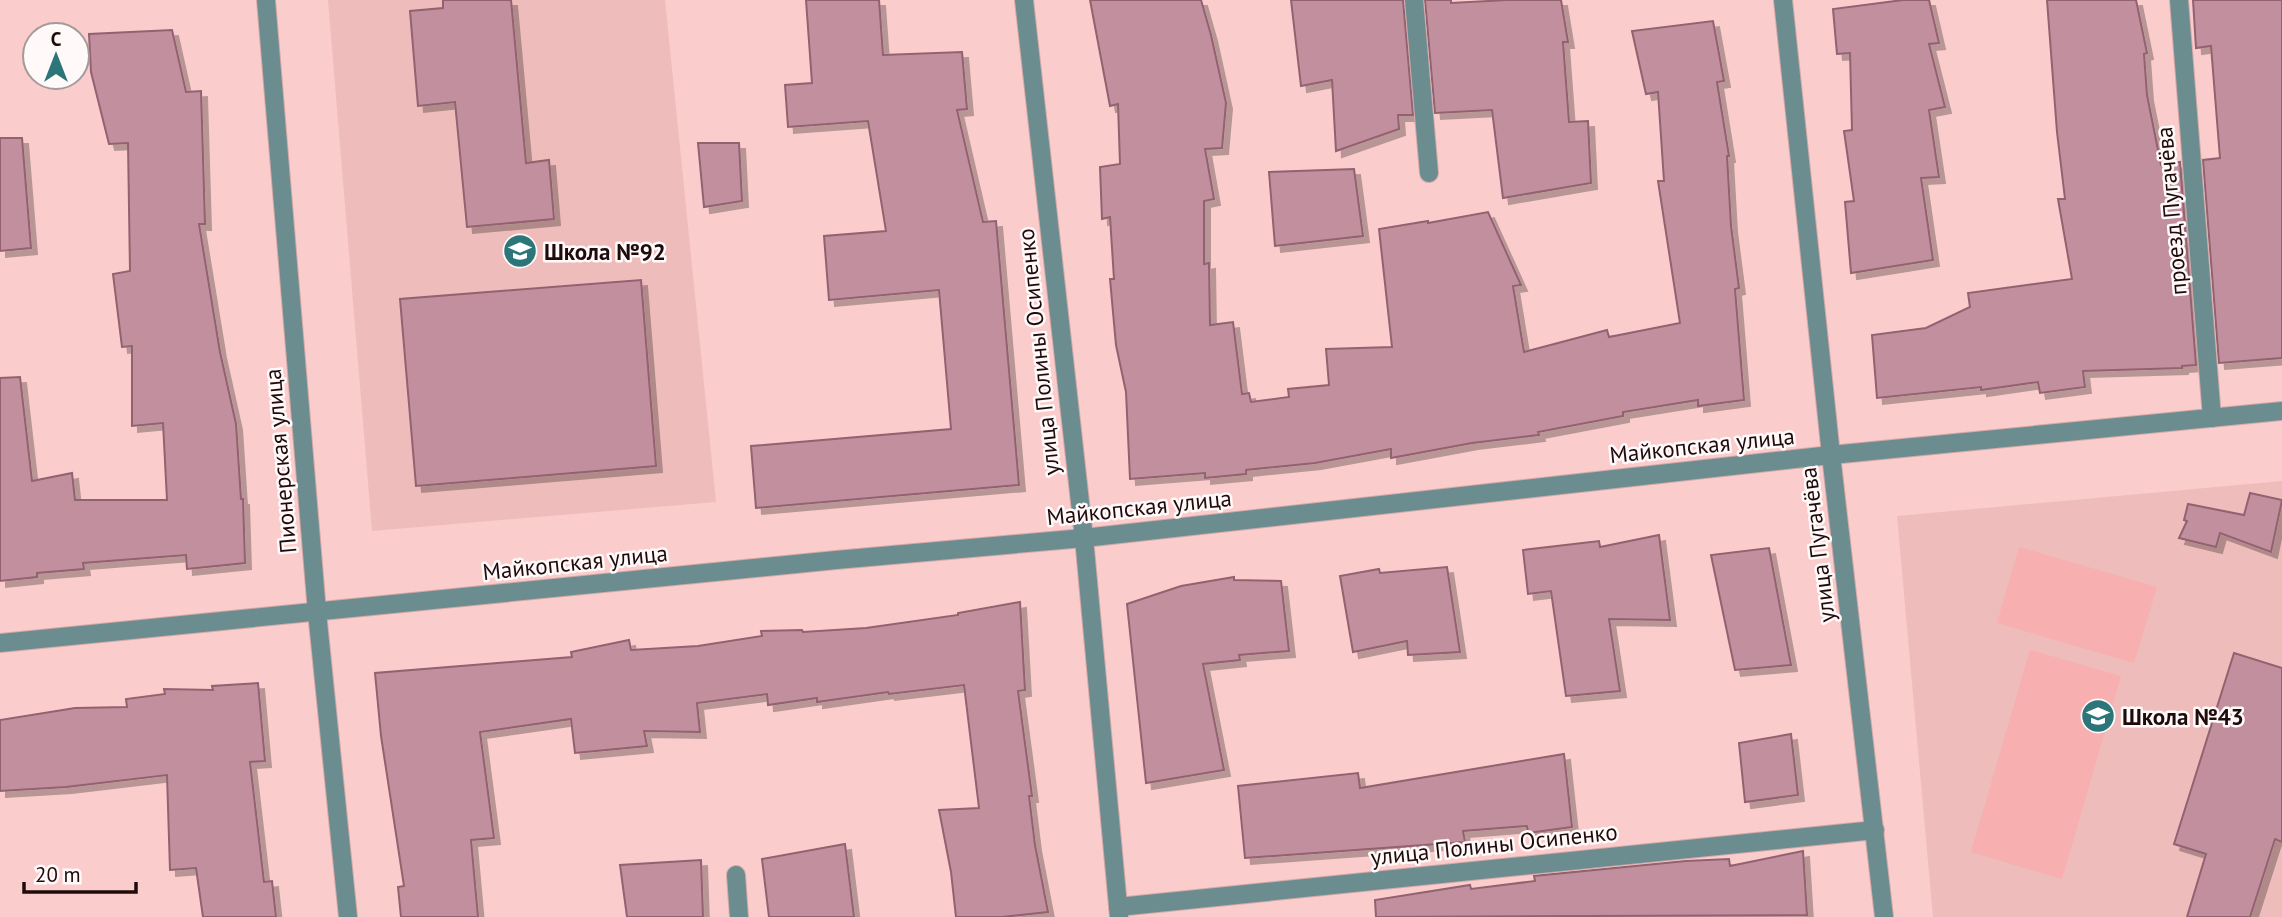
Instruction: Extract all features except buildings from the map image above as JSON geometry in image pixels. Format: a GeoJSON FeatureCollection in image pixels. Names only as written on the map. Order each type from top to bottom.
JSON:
{"type":"FeatureCollection","features":[{"type":"Feature","properties":{"kind":"street","name":"Пионерская улица"},"geometry":{"type":"LineString","coordinates":[[266,0],[317,612],[348,917]]}},
{"type":"Feature","properties":{"kind":"street","name":"улица Полины Осипенко"},"geometry":{"type":"LineString","coordinates":[[1024,0],[1084,538],[1118,912],[1875,830]]}},
{"type":"Feature","properties":{"kind":"street"},"geometry":{"type":"LineString","coordinates":[[1414,0],[1429,173]]}},
{"type":"Feature","properties":{"kind":"street","name":"улица Пугачёва"},"geometry":{"type":"LineString","coordinates":[[1783,0],[1831,455],[1884,917]]}},
{"type":"Feature","properties":{"kind":"street","name":"проезд Пугачёва"},"geometry":{"type":"LineString","coordinates":[[2179,0],[2212,418]]}},
{"type":"Feature","properties":{"kind":"street","name":"Майкопская улица"},"geometry":{"type":"LineString","coordinates":[[0,643],[1084,538],[1831,455],[2282,411]]}},
{"type":"Feature","properties":{"kind":"street"},"geometry":{"type":"LineString","coordinates":[[736,875],[739,917]]}},
{"type":"Feature","properties":{"kind":"shaded area","name":"Школа №92"},"geometry":{"type":"Polygon","coordinates":[[[328,0],[665,0],[716,502],[372,531],[328,0]]]}},
{"type":"Feature","properties":{"kind":"shaded area","name":"Школа №43"},"geometry":{"type":"Polygon","coordinates":[[[2282,481],[2282,917],[1933,917],[1897,516],[2282,481]]]}},
{"type":"Feature","properties":{"kind":"shaded area"},"geometry":{"type":"Polygon","coordinates":[[[2019,547],[2157,587],[2134,663],[1997,623],[2019,547]]]}},
{"type":"Feature","properties":{"kind":"shaded area"},"geometry":{"type":"Polygon","coordinates":[[[2030,650],[2121,676],[2062,879],[1971,852],[2030,650]]]}},
{"type":"Feature","properties":{"kind":"place","name":"Школа №92"},"geometry":{"type":"Point","coordinates":[520,251]}},
{"type":"Feature","properties":{"kind":"place","name":"Школа №43"},"geometry":{"type":"Point","coordinates":[2098,716]}}]}
